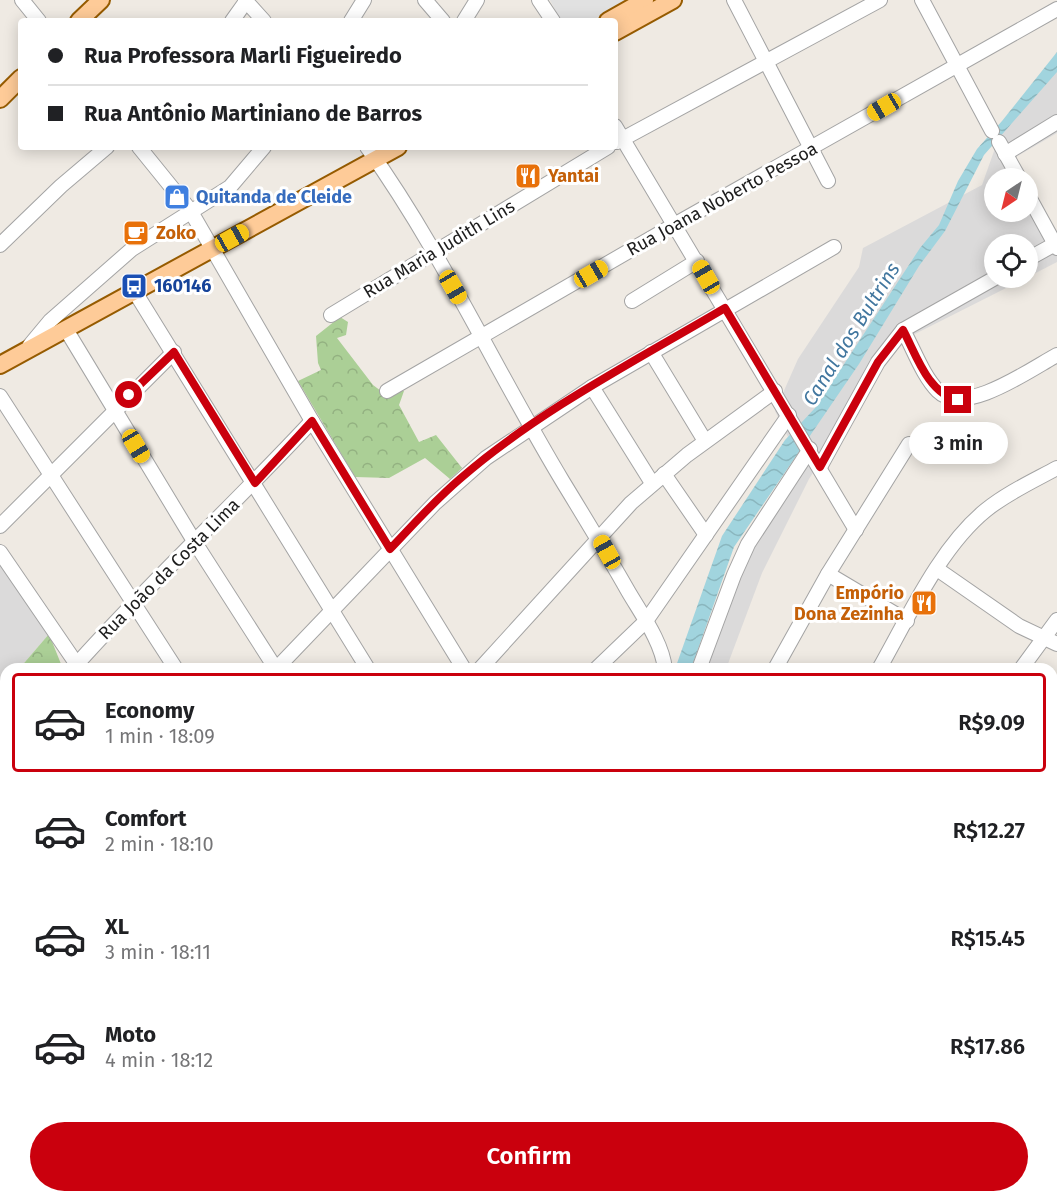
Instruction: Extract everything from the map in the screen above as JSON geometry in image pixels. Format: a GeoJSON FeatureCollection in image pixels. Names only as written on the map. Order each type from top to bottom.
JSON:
{"type":"FeatureCollection","features":[{"type":"Feature","properties":{"kind":"main road"},"geometry":{"type":"LineString","coordinates":[[82,18],[101,0]]}},
{"type":"Feature","properties":{"kind":"main road"},"geometry":{"type":"LineString","coordinates":[[613,18],[645,0]]}},
{"type":"Feature","properties":{"kind":"main road"},"geometry":{"type":"LineString","coordinates":[[618,30],[673,0]]}},
{"type":"Feature","properties":{"kind":"main road"},"geometry":{"type":"LineString","coordinates":[[0,99],[18,81]]}},
{"type":"Feature","properties":{"kind":"main road"},"geometry":{"type":"LineString","coordinates":[[0,365],[67,331],[377,153]]}},
{"type":"Feature","properties":{"kind":"street"},"geometry":{"type":"LineString","coordinates":[[22,0],[37,18]]}},
{"type":"Feature","properties":{"kind":"street"},"geometry":{"type":"LineString","coordinates":[[234,18],[246,0],[261,18]]}},
{"type":"Feature","properties":{"kind":"street"},"geometry":{"type":"LineString","coordinates":[[353,18],[364,0]]}},
{"type":"Feature","properties":{"kind":"street"},"geometry":{"type":"LineString","coordinates":[[425,0],[440,18]]}},
{"type":"Feature","properties":{"kind":"street"},"geometry":{"type":"LineString","coordinates":[[466,18],[477,0]]}},
{"type":"Feature","properties":{"kind":"street"},"geometry":{"type":"LineString","coordinates":[[539,0],[551,18]]}},
{"type":"Feature","properties":{"kind":"street"},"geometry":{"type":"LineString","coordinates":[[734,0],[828,181]]}},
{"type":"Feature","properties":{"kind":"street"},"geometry":{"type":"LineString","coordinates":[[856,530],[809,446],[697,261],[619,141],[880,0]]}},
{"type":"Feature","properties":{"kind":"street"},"geometry":{"type":"LineString","coordinates":[[922,0],[1013,168]]}},
{"type":"Feature","properties":{"kind":"street","name":"Rua Joana Noberto Pessoa"},"geometry":{"type":"LineString","coordinates":[[387,391],[674,225],[1057,9]]}},
{"type":"Feature","properties":{"kind":"street"},"geometry":{"type":"LineString","coordinates":[[999,142],[1057,122]]}},
{"type":"Feature","properties":{"kind":"street"},"geometry":{"type":"LineString","coordinates":[[0,245],[60,186],[103,150]]}},
{"type":"Feature","properties":{"kind":"street"},"geometry":{"type":"LineString","coordinates":[[141,150],[190,210],[211,249],[261,329],[312,421],[461,663]]}},
{"type":"Feature","properties":{"kind":"street"},"geometry":{"type":"LineString","coordinates":[[26,350],[50,321],[137,245],[230,187],[261,150]]}},
{"type":"Feature","properties":{"kind":"street","name":"Rua Maria Judith Lins"},"geometry":{"type":"LineString","coordinates":[[331,315],[603,150]]}},
{"type":"Feature","properties":{"kind":"street"},"geometry":{"type":"LineString","coordinates":[[377,153],[531,427],[599,538],[646,621],[665,663]]}},
{"type":"Feature","properties":{"kind":"street"},"geometry":{"type":"LineString","coordinates":[[1038,213],[1056,245],[1038,254]]}},
{"type":"Feature","properties":{"kind":"street"},"geometry":{"type":"LineString","coordinates":[[282,663],[461,478],[531,427],[592,387],[834,247]]}},
{"type":"Feature","properties":{"kind":"street"},"geometry":{"type":"LineString","coordinates":[[632,301],[697,261]]}},
{"type":"Feature","properties":{"kind":"street"},"geometry":{"type":"LineString","coordinates":[[820,467],[878,362],[903,330],[984,284]]}},
{"type":"Feature","properties":{"kind":"street"},"geometry":{"type":"LineString","coordinates":[[135,292],[364,663]]}},
{"type":"Feature","properties":{"kind":"street"},"geometry":{"type":"LineString","coordinates":[[903,330],[936,388],[946,397],[958,400],[980,396],[1057,355]]}},
{"type":"Feature","properties":{"kind":"street"},"geometry":{"type":"LineString","coordinates":[[67,331],[194,541],[272,663]]}},
{"type":"Feature","properties":{"kind":"street"},"geometry":{"type":"LineString","coordinates":[[0,526],[174,352]]}},
{"type":"Feature","properties":{"kind":"street"},"geometry":{"type":"LineString","coordinates":[[651,352],[705,441]]}},
{"type":"Feature","properties":{"kind":"street"},"geometry":{"type":"LineString","coordinates":[[592,387],[652,483]]}},
{"type":"Feature","properties":{"kind":"street"},"geometry":{"type":"LineString","coordinates":[[485,663],[652,483],[705,441],[775,391]]}},
{"type":"Feature","properties":{"kind":"street"},"geometry":{"type":"LineString","coordinates":[[0,396],[172,663]]}},
{"type":"Feature","properties":{"kind":"street"},"geometry":{"type":"LineString","coordinates":[[602,663],[646,621],[792,419]]}},
{"type":"Feature","properties":{"kind":"street","name":"Rua João da Costa Lima"},"geometry":{"type":"LineString","coordinates":[[81,663],[133,602],[255,483],[312,421]]}},
{"type":"Feature","properties":{"kind":"street"},"geometry":{"type":"LineString","coordinates":[[778,663],[828,574],[909,444]]}},
{"type":"Feature","properties":{"kind":"street"},"geometry":{"type":"LineString","coordinates":[[701,663],[748,544],[809,446]]}},
{"type":"Feature","properties":{"kind":"street"},"geometry":{"type":"LineString","coordinates":[[882,663],[938,569],[963,532],[984,511],[1057,468]]}},
{"type":"Feature","properties":{"kind":"street"},"geometry":{"type":"LineString","coordinates":[[664,474],[706,535]]}},
{"type":"Feature","properties":{"kind":"street"},"geometry":{"type":"LineString","coordinates":[[0,552],[75,663]]}},
{"type":"Feature","properties":{"kind":"street"},"geometry":{"type":"LineString","coordinates":[[938,569],[1019,626],[1057,644]]}},
{"type":"Feature","properties":{"kind":"street"},"geometry":{"type":"LineString","coordinates":[[828,574],[907,621]]}},
{"type":"Feature","properties":{"kind":"street"},"geometry":{"type":"LineString","coordinates":[[1025,663],[1057,620]]}},
{"type":"Feature","properties":{"kind":"shaded area"},"geometry":{"type":"Polygon","coordinates":[[[550,0],[628,0],[596,18],[559,18],[550,0]]]}},
{"type":"Feature","properties":{"kind":"shaded area"},"geometry":{"type":"Polygon","coordinates":[[[1057,61],[1057,133],[1009,161],[1013,168],[988,168],[999,137],[1057,61]]]}},
{"type":"Feature","properties":{"kind":"shaded area"},"geometry":{"type":"Polygon","coordinates":[[[984,179],[984,222],[1038,222],[1038,216],[1057,253],[1057,262],[1038,272],[1038,234],[984,234],[984,288],[1006,288],[913,335],[884,361],[809,479],[762,573],[728,663],[705,663],[738,566],[787,488],[797,455],[775,411],[798,359],[859,267],[863,248],[982,185],[984,179]]]}},
{"type":"Feature","properties":{"kind":"shaded area"},"geometry":{"type":"Polygon","coordinates":[[[0,556],[49,634],[24,663],[0,663],[0,556]]]}},
{"type":"Feature","properties":{"kind":"green space"},"geometry":{"type":"Polygon","coordinates":[[[340,317],[348,322],[346,335],[337,338],[373,385],[389,397],[394,391],[404,391],[399,405],[419,442],[436,435],[462,468],[450,479],[425,458],[389,478],[355,477],[298,381],[321,370],[318,363],[316,336],[340,317]]]}},
{"type":"Feature","properties":{"kind":"green space"},"geometry":{"type":"Polygon","coordinates":[[[49,634],[61,663],[24,663],[49,634]]]}},
{"type":"Feature","properties":{"kind":"water","name":"Canal dos Bultrins"},"geometry":{"type":"Polygon","coordinates":[[[1057,52],[1057,72],[984,155],[945,231],[919,266],[859,364],[734,547],[693,663],[677,663],[722,536],[785,440],[816,407],[920,248],[939,225],[958,181],[977,149],[1057,52]]]}},
{"type":"Feature","properties":{"kind":"place","name":"Yantai"},"geometry":{"type":"Point","coordinates":[528,176]}},
{"type":"Feature","properties":{"kind":"place","name":"Quitanda de Cleide"},"geometry":{"type":"Point","coordinates":[177,197]}},
{"type":"Feature","properties":{"kind":"place","name":"Zoko"},"geometry":{"type":"Point","coordinates":[136,233]}},
{"type":"Feature","properties":{"kind":"place","name":"160146"},"geometry":{"type":"Point","coordinates":[134,286]}},
{"type":"Feature","properties":{"kind":"place","name":"Empório Dona Zezinha"},"geometry":{"type":"Point","coordinates":[924,603]}},
{"type":"Feature","properties":{"kind":"route"},"geometry":{"type":"LineString","coordinates":[[129,395],[174,352],[255,483],[312,421],[390,549],[446,492],[486,458],[562,405],[725,308],[820,467],[878,362],[903,330],[939,392],[950,399],[958,400]]}}]}
